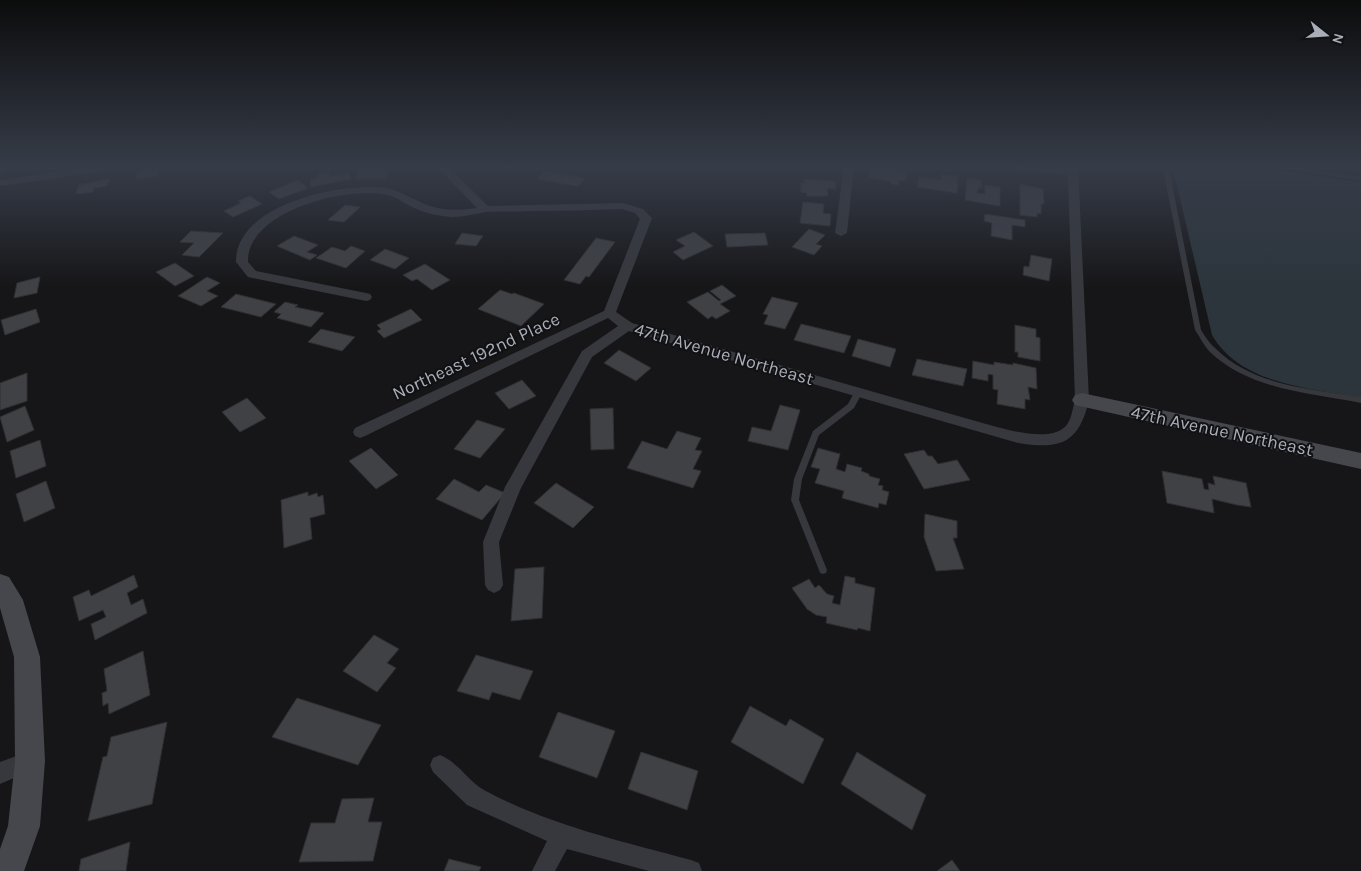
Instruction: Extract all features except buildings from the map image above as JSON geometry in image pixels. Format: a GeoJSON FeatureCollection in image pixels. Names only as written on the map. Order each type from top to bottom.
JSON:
{"type":"FeatureCollection","features":[{"type":"Feature","properties":{"kind":"street"},"geometry":{"type":"LineString","coordinates":[[291,207],[278,212],[256,228],[242,247],[242,262],[252,274],[366,297]]}},
{"type":"Feature","properties":{"kind":"street"},"geometry":{"type":"LineString","coordinates":[[419,207],[438,213],[464,214],[485,209],[593,207]]}},
{"type":"Feature","properties":{"kind":"street"},"geometry":{"type":"LineString","coordinates":[[609,313],[646,218],[639,211],[625,207]]}},
{"type":"Feature","properties":{"kind":"street"},"geometry":{"type":"LineString","coordinates":[[840,233],[844,207]]}},
{"type":"Feature","properties":{"kind":"street"},"geometry":{"type":"LineString","coordinates":[[1075,207],[1082,400]]}},
{"type":"Feature","properties":{"kind":"street","name":"47th Avenue Northeast"},"geometry":{"type":"LineString","coordinates":[[609,313],[627,326],[986,430],[1043,440],[1060,436],[1073,428],[1082,400],[1361,461]]}},
{"type":"Feature","properties":{"kind":"street","name":"Northeast 192nd Place"},"geometry":{"type":"LineString","coordinates":[[360,432],[609,313]]}},
{"type":"Feature","properties":{"kind":"street"},"geometry":{"type":"LineString","coordinates":[[494,585],[491,542],[513,486],[587,354],[627,326]]}},
{"type":"Feature","properties":{"kind":"street"},"geometry":{"type":"LineString","coordinates":[[0,585],[14,608],[27,657],[30,761],[24,826],[8,871]]}},
{"type":"Feature","properties":{"kind":"street"},"geometry":{"type":"LineString","coordinates":[[0,773],[30,761]]}},
{"type":"Feature","properties":{"kind":"street"},"geometry":{"type":"LineString","coordinates":[[440,765],[475,797],[562,836],[691,871]]}},
{"type":"Feature","properties":{"kind":"street"},"geometry":{"type":"LineString","coordinates":[[544,871],[562,836]]}},
{"type":"Feature","properties":{"kind":"lane"},"geometry":{"type":"LineString","coordinates":[[1173,207],[1198,330],[1204,342],[1231,366],[1251,376],[1274,383],[1361,400]]}},
{"type":"Feature","properties":{"kind":"lane"},"geometry":{"type":"LineString","coordinates":[[822,570],[795,500],[798,479],[816,434],[851,406],[858,393]]}},
{"type":"Feature","properties":{"kind":"shaded area"},"geometry":{"type":"Polygon","coordinates":[[[1182,207],[1361,207],[1361,398],[1299,387],[1278,382],[1258,374],[1240,365],[1225,352],[1212,335],[1182,207]]]}}]}
